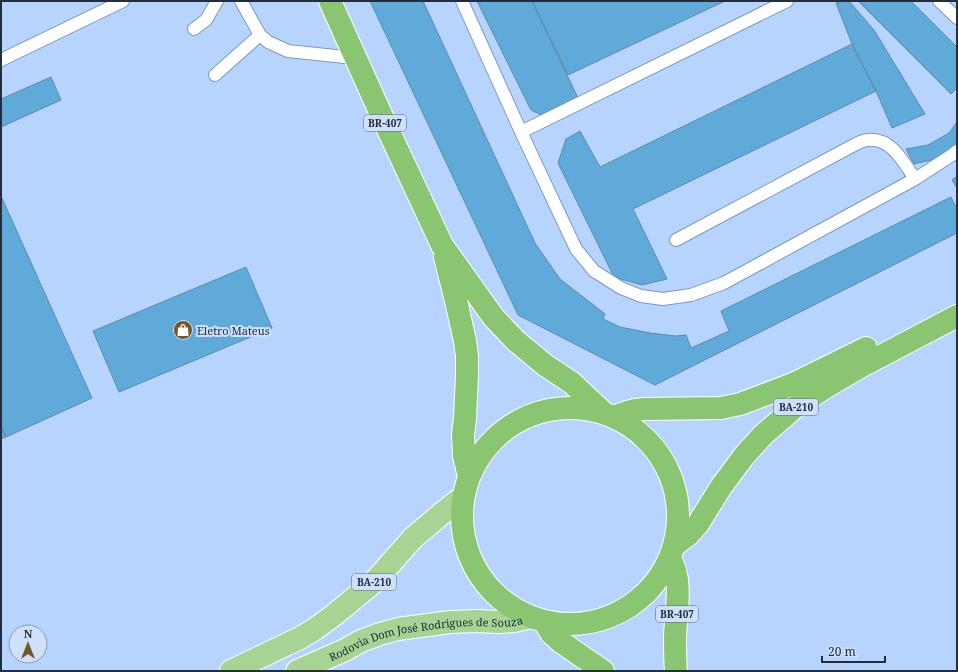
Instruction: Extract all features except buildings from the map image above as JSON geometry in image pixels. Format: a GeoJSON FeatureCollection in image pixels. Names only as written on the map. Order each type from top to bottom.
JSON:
{"type":"FeatureCollection","features":[{"type":"Feature","properties":{"kind":"highway","name":"BR-407"},"geometry":{"type":"LineString","coordinates":[[330,1],[442,245],[494,318],[516,341],[545,365],[572,383],[610,415]]}},
{"type":"Feature","properties":{"kind":"highway","name":"BR-407"},"geometry":{"type":"LineString","coordinates":[[442,245],[457,304],[467,356],[466,412],[463,435],[464,456],[469,476]]}},
{"type":"Feature","properties":{"kind":"highway","name":"BA-210"},"geometry":{"type":"LineString","coordinates":[[610,415],[638,409],[721,408],[740,404],[793,384],[916,323],[957,300]]}},
{"type":"Feature","properties":{"kind":"highway","name":"BA-210"},"geometry":{"type":"LineString","coordinates":[[672,552],[698,524],[721,487],[744,456],[763,435],[794,408],[826,386],[957,316]]}},
{"type":"Feature","properties":{"kind":"highway","name":"BA-210"},"geometry":{"type":"LineString","coordinates":[[582,408],[610,415],[636,430],[654,448],[668,468],[676,491],[679,516],[672,552],[659,578],[645,594],[628,607],[608,617],[587,622],[565,624],[538,619],[515,609],[500,598],[487,585],[476,570],[468,553],[461,517],[463,498],[469,476],[480,455],[496,437],[514,423],[536,414],[558,409],[582,408]]}},
{"type":"Feature","properties":{"kind":"highway","name":"BR-407"},"geometry":{"type":"LineString","coordinates":[[672,552],[677,584],[675,637],[676,671]]}},
{"type":"Feature","properties":{"kind":"highway"},"geometry":{"type":"LineString","coordinates":[[538,619],[561,642],[603,671]]}},
{"type":"Feature","properties":{"kind":"main road","name":"BA-210"},"geometry":{"type":"LineString","coordinates":[[231,671],[300,638],[334,615],[374,582],[413,538],[456,502],[463,498]]}},
{"type":"Feature","properties":{"kind":"main road","name":"Rodovia Dom José Rodrigues de Souza"},"geometry":{"type":"LineString","coordinates":[[297,671],[345,650],[360,641],[398,629],[450,622],[499,622],[538,619]]}},
{"type":"Feature","properties":{"kind":"lane"},"geometry":{"type":"LineString","coordinates":[[1,60],[123,1]]}},
{"type":"Feature","properties":{"kind":"lane"},"geometry":{"type":"LineString","coordinates":[[194,29],[206,20],[217,1]]}},
{"type":"Feature","properties":{"kind":"lane"},"geometry":{"type":"LineString","coordinates":[[241,1],[260,35],[268,42],[288,51],[345,57],[354,54]]}},
{"type":"Feature","properties":{"kind":"lane"},"geometry":{"type":"LineString","coordinates":[[462,1],[576,249],[594,270],[621,288],[641,296],[663,299],[691,295],[724,283],[915,179],[957,151]]}},
{"type":"Feature","properties":{"kind":"lane"},"geometry":{"type":"LineString","coordinates":[[521,132],[788,1]]}},
{"type":"Feature","properties":{"kind":"lane"},"geometry":{"type":"LineString","coordinates":[[939,1],[957,18]]}},
{"type":"Feature","properties":{"kind":"lane"},"geometry":{"type":"LineString","coordinates":[[215,75],[260,35]]}},
{"type":"Feature","properties":{"kind":"lane"},"geometry":{"type":"LineString","coordinates":[[676,240],[856,144],[868,140],[880,140],[888,145],[898,154],[915,179]]}},
{"type":"Feature","properties":{"kind":"place","name":"Eletro Mateus"},"geometry":{"type":"Point","coordinates":[183,330]}}]}
